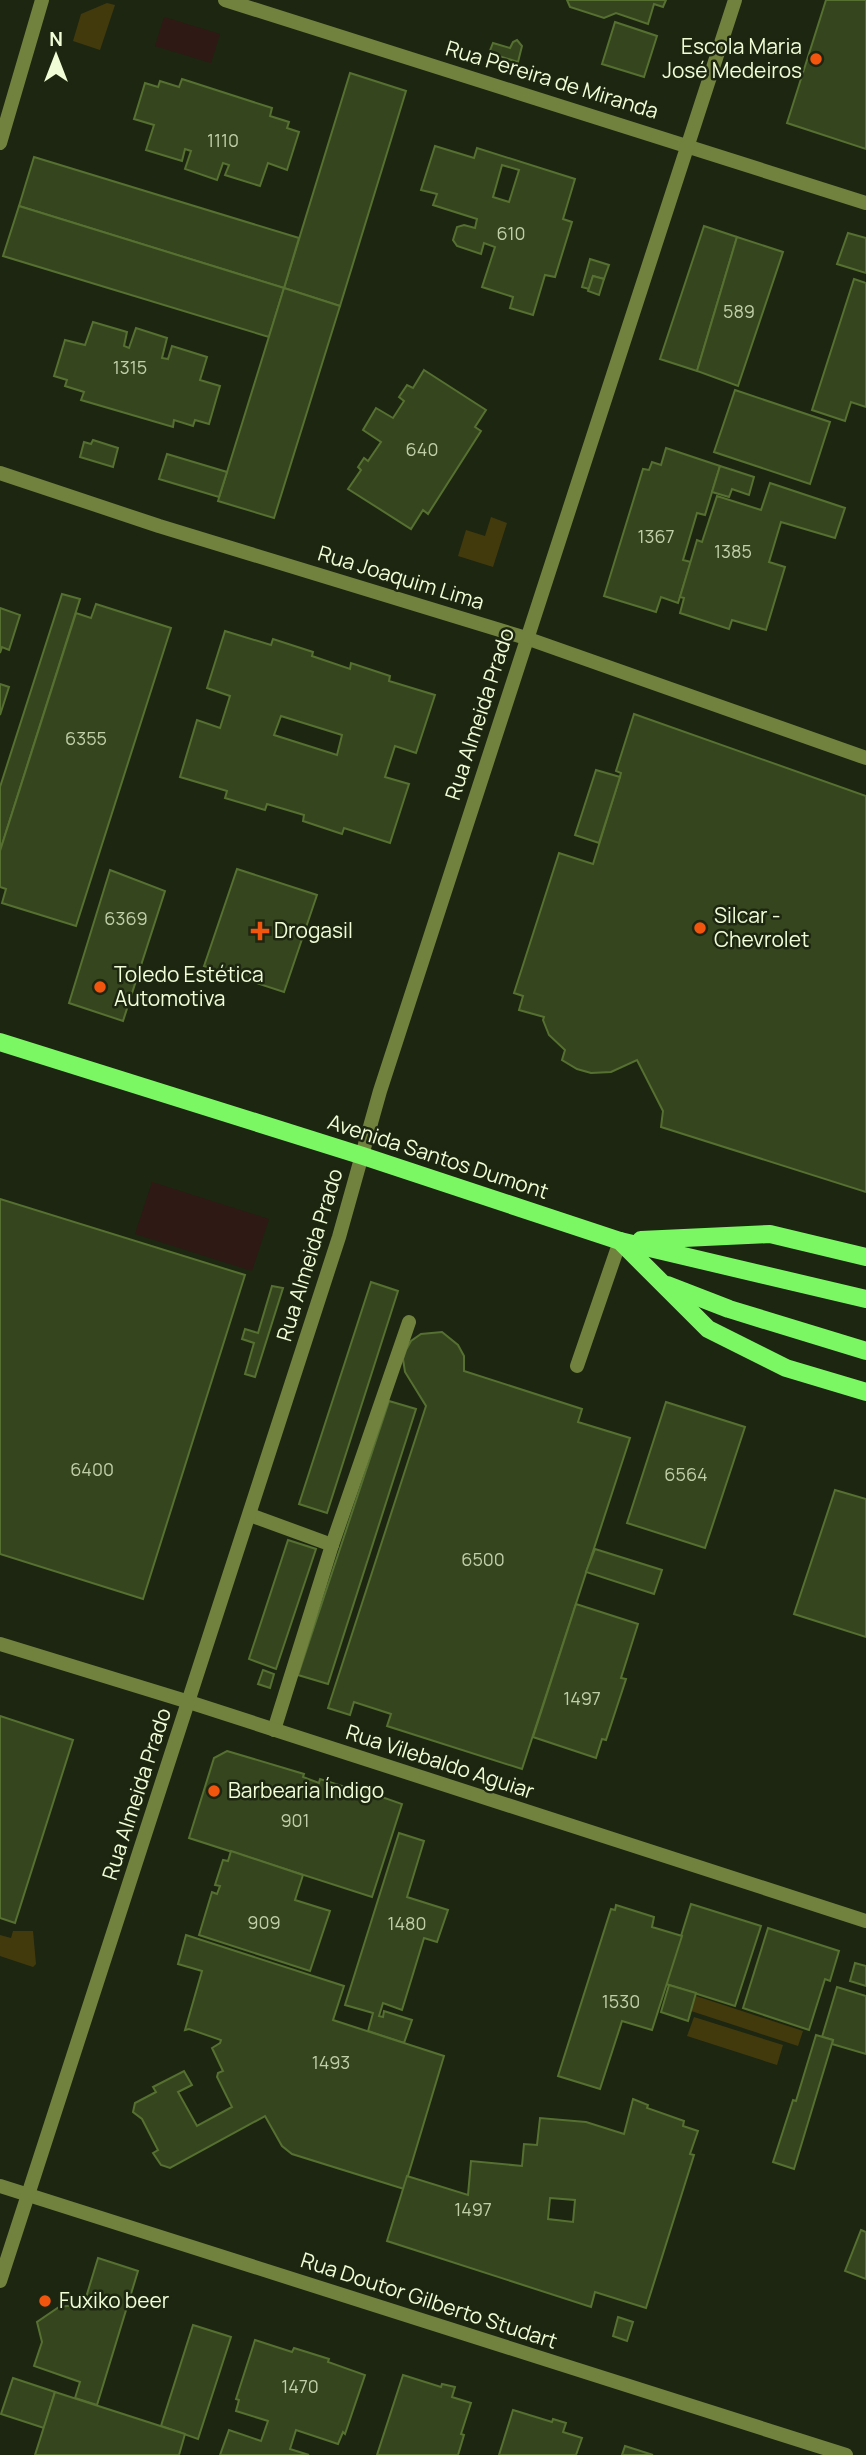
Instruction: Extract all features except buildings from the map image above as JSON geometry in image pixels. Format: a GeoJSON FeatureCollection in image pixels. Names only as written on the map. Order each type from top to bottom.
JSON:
{"type":"FeatureCollection","features":[{"type":"Feature","properties":{"kind":"main road","name":"Avenida Santos Dumont"},"geometry":{"type":"LineString","coordinates":[[0,1042],[363,1156],[620,1241],[866,1300]]}},
{"type":"Feature","properties":{"kind":"main road"},"geometry":{"type":"LineString","coordinates":[[620,1241],[770,1234],[866,1257]]}},
{"type":"Feature","properties":{"kind":"main road"},"geometry":{"type":"LineString","coordinates":[[620,1241],[708,1329],[786,1368],[866,1392]]}},
{"type":"Feature","properties":{"kind":"main road"},"geometry":{"type":"LineString","coordinates":[[660,1283],[729,1309],[866,1351]]}},
{"type":"Feature","properties":{"kind":"street"},"geometry":{"type":"LineString","coordinates":[[0,143],[43,0]]}},
{"type":"Feature","properties":{"kind":"street","name":"Rua Pereira de Miranda"},"geometry":{"type":"LineString","coordinates":[[225,0],[866,203]]}},
{"type":"Feature","properties":{"kind":"street","name":"Rua Almeida Prado"},"geometry":{"type":"LineString","coordinates":[[0,2281],[340,1237],[380,1091],[735,0]]}},
{"type":"Feature","properties":{"kind":"street","name":"Rua Joaquim Lima"},"geometry":{"type":"LineString","coordinates":[[0,472],[159,526],[526,638],[866,758]]}},
{"type":"Feature","properties":{"kind":"street"},"geometry":{"type":"LineString","coordinates":[[577,1366],[620,1241]]}},
{"type":"Feature","properties":{"kind":"street"},"geometry":{"type":"LineString","coordinates":[[274,1730],[332,1545],[409,1322]]}},
{"type":"Feature","properties":{"kind":"street"},"geometry":{"type":"LineString","coordinates":[[250,1515],[332,1545]]}},
{"type":"Feature","properties":{"kind":"street","name":"Rua Vilebaldo Aguiar"},"geometry":{"type":"LineString","coordinates":[[0,1644],[189,1702],[866,1921]]}},
{"type":"Feature","properties":{"kind":"street","name":"Rua Doutor Gilberto Studart"},"geometry":{"type":"LineString","coordinates":[[0,2186],[846,2455]]}},
{"type":"Feature","properties":{"kind":"shaded area"},"geometry":{"type":"Polygon","coordinates":[[[107,3],[115,5],[100,50],[73,41],[81,14],[107,3]]]}},
{"type":"Feature","properties":{"kind":"shaded area"},"geometry":{"type":"Polygon","coordinates":[[[164,17],[220,34],[211,63],[155,46],[164,17]]]}},
{"type":"Feature","properties":{"kind":"shaded area"},"geometry":{"type":"Polygon","coordinates":[[[491,517],[507,523],[493,567],[458,556],[466,530],[485,536],[491,517]]]}},
{"type":"Feature","properties":{"kind":"shaded area"},"geometry":{"type":"Polygon","coordinates":[[[152,1182],[269,1219],[252,1271],[135,1234],[152,1182]]]}},
{"type":"Feature","properties":{"kind":"shaded area"},"geometry":{"type":"Polygon","coordinates":[[[13,1931],[33,1931],[36,1964],[33,1967],[0,1956],[0,1935],[11,1938],[13,1931]]]}},
{"type":"Feature","properties":{"kind":"shaded area"},"geometry":{"type":"Polygon","coordinates":[[[696,1996],[803,2031],[798,2046],[691,2011],[696,1996]]]}},
{"type":"Feature","properties":{"kind":"shaded area"},"geometry":{"type":"Polygon","coordinates":[[[694,2017],[783,2045],[777,2065],[687,2036],[694,2017]]]}},
{"type":"Feature","properties":{"kind":"place","name":"Escola Maria José Medeiros"},"geometry":{"type":"Point","coordinates":[816,59]}},
{"type":"Feature","properties":{"kind":"place","name":"Silcar - Chevrolet"},"geometry":{"type":"Point","coordinates":[700,928]}},
{"type":"Feature","properties":{"kind":"place","name":"Drogasil"},"geometry":{"type":"Point","coordinates":[260,931]}},
{"type":"Feature","properties":{"kind":"place","name":"Toledo Estética Automotiva"},"geometry":{"type":"Point","coordinates":[100,987]}},
{"type":"Feature","properties":{"kind":"place","name":"Barbearia Índigo"},"geometry":{"type":"Point","coordinates":[214,1791]}},
{"type":"Feature","properties":{"kind":"place","name":"Fuxiko beer"},"geometry":{"type":"Point","coordinates":[45,2301]}}]}
